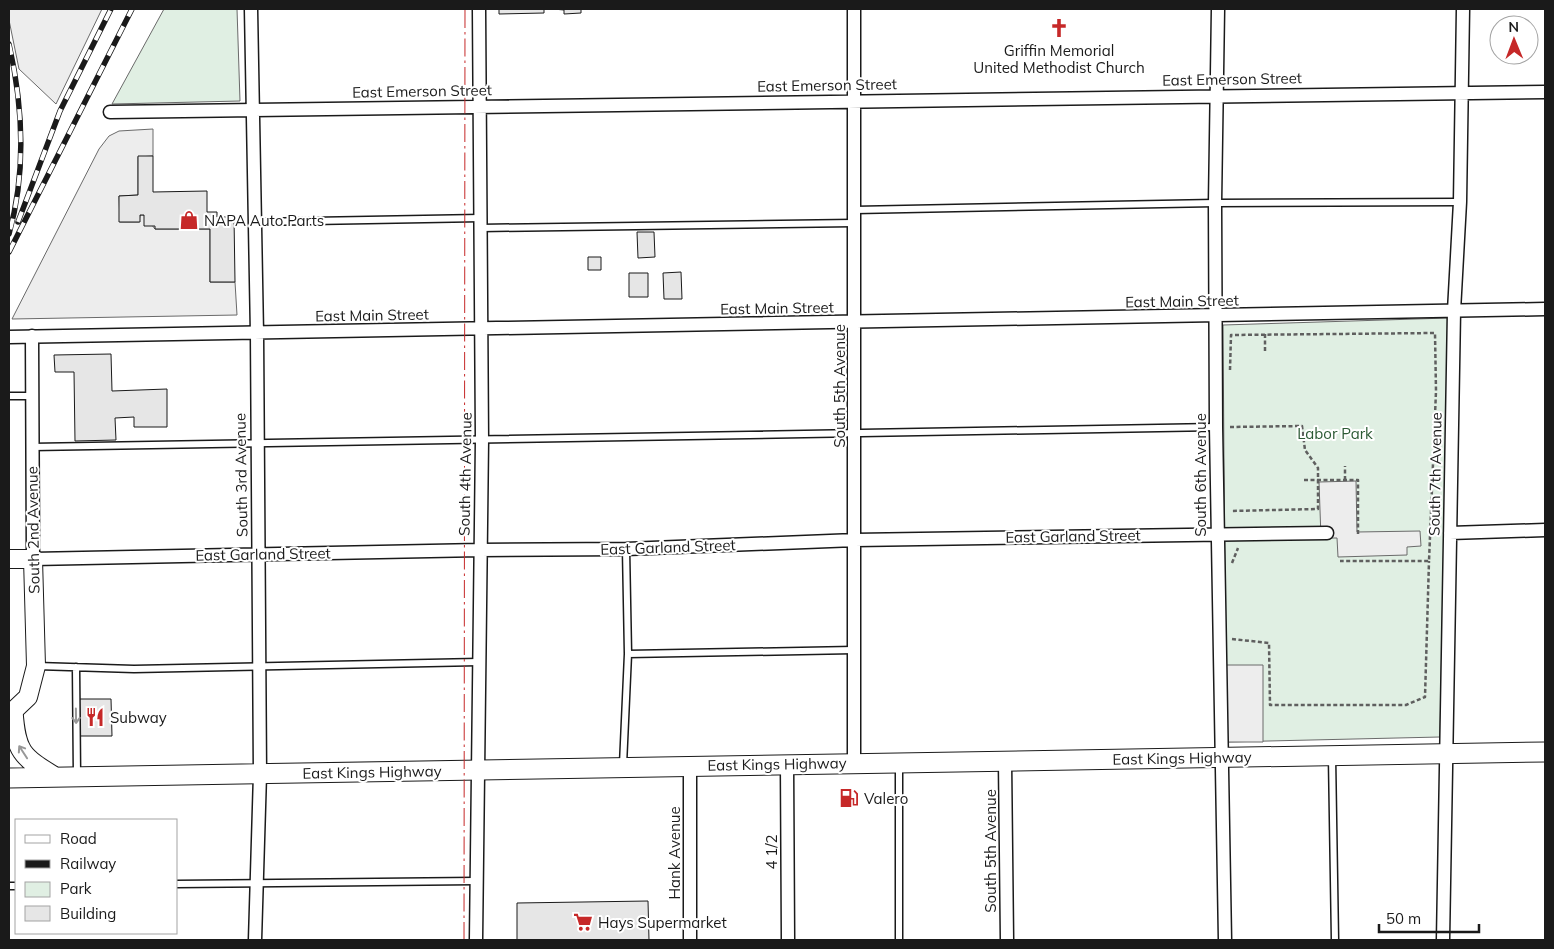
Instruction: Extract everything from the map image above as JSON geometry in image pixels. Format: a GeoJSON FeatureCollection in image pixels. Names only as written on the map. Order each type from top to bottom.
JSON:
{"type":"FeatureCollection","features":[{"type":"Feature","properties":{"kind":"main road","name":"East Garland Street"},"geometry":{"type":"LineString","coordinates":[[9,559],[33,559]]}},
{"type":"Feature","properties":{"kind":"main road","name":"South 2nd Avenue"},"geometry":{"type":"LineString","coordinates":[[11,713],[28,697],[36,666],[33,559]]}},
{"type":"Feature","properties":{"kind":"main road"},"geometry":{"type":"LineString","coordinates":[[11,713],[19,748],[28,761],[56,777]]}},
{"type":"Feature","properties":{"kind":"main road","name":"East Kings Highway"},"geometry":{"type":"LineString","coordinates":[[9,778],[1545,752]]}},
{"type":"Feature","properties":{"kind":"street","name":"South 3rd Avenue"},"geometry":{"type":"LineString","coordinates":[[251,9],[257,334],[260,774],[255,940]]}},
{"type":"Feature","properties":{"kind":"street","name":"South 4th Avenue"},"geometry":{"type":"LineString","coordinates":[[476,940],[480,770],[482,440],[481,107],[478,9]]}},
{"type":"Feature","properties":{"kind":"street","name":"South 5th Avenue"},"geometry":{"type":"LineString","coordinates":[[854,9],[854,763]]}},
{"type":"Feature","properties":{"kind":"street","name":"South 6th Avenue"},"geometry":{"type":"LineString","coordinates":[[1218,9],[1215,203],[1216,427],[1225,940]]}},
{"type":"Feature","properties":{"kind":"street","name":"South 7th Avenue"},"geometry":{"type":"LineString","coordinates":[[1443,940],[1454,311],[1460,202],[1463,9]]}},
{"type":"Feature","properties":{"kind":"street","name":"East Emerson Street"},"geometry":{"type":"LineString","coordinates":[[110,112],[1545,92]]}},
{"type":"Feature","properties":{"kind":"street","name":"East Main Street"},"geometry":{"type":"LineString","coordinates":[[9,337],[1545,310]]}},
{"type":"Feature","properties":{"kind":"street","name":"South 2nd Avenue"},"geometry":{"type":"LineString","coordinates":[[32,336],[33,559]]}},
{"type":"Feature","properties":{"kind":"street"},"geometry":{"type":"LineString","coordinates":[[1450,533],[1545,530]]}},
{"type":"Feature","properties":{"kind":"street","name":"East Garland Street"},"geometry":{"type":"LineString","coordinates":[[33,559],[626,549],[855,540],[1327,533]]}},
{"type":"Feature","properties":{"kind":"street","name":"South 5th Avenue"},"geometry":{"type":"LineString","coordinates":[[1005,761],[1007,940]]}},
{"type":"Feature","properties":{"kind":"street","name":"4 1/2"},"geometry":{"type":"LineString","coordinates":[[787,764],[788,940]]}},
{"type":"Feature","properties":{"kind":"street","name":"Hank Avenue"},"geometry":{"type":"LineString","coordinates":[[690,766],[690,940]]}},
{"type":"Feature","properties":{"kind":"lane"},"geometry":{"type":"LineString","coordinates":[[255,222],[481,223],[855,216],[1215,203],[1460,202]]}},
{"type":"Feature","properties":{"kind":"lane"},"geometry":{"type":"LineString","coordinates":[[9,396],[32,396]]}},
{"type":"Feature","properties":{"kind":"lane"},"geometry":{"type":"LineString","coordinates":[[32,446],[1216,427]]}},
{"type":"Feature","properties":{"kind":"lane"},"geometry":{"type":"LineString","coordinates":[[623,767],[628,654],[626,549]]}},
{"type":"Feature","properties":{"kind":"lane"},"geometry":{"type":"LineString","coordinates":[[628,654],[854,650]]}},
{"type":"Feature","properties":{"kind":"lane"},"geometry":{"type":"LineString","coordinates":[[36,666],[134,669],[481,662]]}},
{"type":"Feature","properties":{"kind":"lane"},"geometry":{"type":"LineString","coordinates":[[76,667],[77,777]]}},
{"type":"Feature","properties":{"kind":"lane"},"geometry":{"type":"LineString","coordinates":[[1332,756],[1335,940]]}},
{"type":"Feature","properties":{"kind":"lane"},"geometry":{"type":"LineString","coordinates":[[899,762],[899,940]]}},
{"type":"Feature","properties":{"kind":"lane"},"geometry":{"type":"LineString","coordinates":[[178,884],[476,881]]}},
{"type":"Feature","properties":{"kind":"path"},"geometry":{"type":"LineString","coordinates":[[1230,373],[1231,335],[1435,333],[1436,391],[1425,697],[1406,705],[1270,705],[1268,643],[1232,640],[1232,630]]}},
{"type":"Feature","properties":{"kind":"path"},"geometry":{"type":"LineString","coordinates":[[1265,334],[1266,353]]}},
{"type":"Feature","properties":{"kind":"path"},"geometry":{"type":"LineString","coordinates":[[1230,418],[1230,436]]}},
{"type":"Feature","properties":{"kind":"path"},"geometry":{"type":"LineString","coordinates":[[1230,427],[1302,426],[1305,450],[1318,468],[1318,510],[1231,512],[1231,503]]}},
{"type":"Feature","properties":{"kind":"path"},"geometry":{"type":"LineString","coordinates":[[1345,466],[1345,480]]}},
{"type":"Feature","properties":{"kind":"path"},"geometry":{"type":"LineString","coordinates":[[1304,480],[1358,480],[1358,534]]}},
{"type":"Feature","properties":{"kind":"path"},"geometry":{"type":"LineString","coordinates":[[1232,571],[1232,561],[1238,548],[1238,540]]}},
{"type":"Feature","properties":{"kind":"path"},"geometry":{"type":"LineString","coordinates":[[1340,560],[1429,561]]}},
{"type":"Feature","properties":{"kind":"green space"},"geometry":{"type":"Polygon","coordinates":[[[164,9],[237,9],[240,101],[112,104],[164,9]]]}},
{"type":"Feature","properties":{"kind":"green space","name":"Labor Park"},"geometry":{"type":"Polygon","coordinates":[[[1448,318],[1440,737],[1226,742],[1223,325],[1448,318]]]}},
{"type":"Feature","properties":{"kind":"shaded area"},"geometry":{"type":"Polygon","coordinates":[[[9,9],[102,9],[56,104],[19,69],[9,20],[9,9]]]}},
{"type":"Feature","properties":{"kind":"shaded area"},"geometry":{"type":"Polygon","coordinates":[[[153,129],[153,156],[138,157],[138,195],[119,196],[120,222],[139,222],[140,215],[144,215],[155,229],[210,229],[210,282],[235,282],[237,315],[12,319],[99,149],[109,136],[119,131],[153,129]]]}},
{"type":"Feature","properties":{"kind":"shaded area"},"geometry":{"type":"Polygon","coordinates":[[[1356,481],[1357,532],[1420,531],[1421,546],[1407,547],[1407,555],[1338,557],[1337,538],[1321,538],[1319,482],[1356,481]]]}},
{"type":"Feature","properties":{"kind":"shaded area"},"geometry":{"type":"Polygon","coordinates":[[[1225,665],[1263,665],[1263,742],[1226,742],[1225,665]]]}},
{"type":"Feature","properties":{"kind":"building"},"geometry":{"type":"Polygon","coordinates":[[[499,9],[544,9],[544,13],[499,14],[499,9]]]}},
{"type":"Feature","properties":{"kind":"building"},"geometry":{"type":"Polygon","coordinates":[[[553,9],[581,9],[581,13],[564,14],[564,10],[553,9]]]}},
{"type":"Feature","properties":{"kind":"building","name":"NAPA Auto Parts"},"geometry":{"type":"Polygon","coordinates":[[[138,156],[153,156],[153,192],[207,191],[207,212],[217,212],[217,217],[234,217],[235,282],[210,282],[210,229],[155,229],[155,226],[144,226],[144,215],[140,215],[140,222],[119,222],[119,196],[138,195],[138,156]]]}},
{"type":"Feature","properties":{"kind":"building"},"geometry":{"type":"Polygon","coordinates":[[[637,232],[654,232],[655,257],[638,258],[637,232]]]}},
{"type":"Feature","properties":{"kind":"building"},"geometry":{"type":"Polygon","coordinates":[[[588,257],[601,257],[601,270],[588,270],[588,257]]]}},
{"type":"Feature","properties":{"kind":"building"},"geometry":{"type":"Polygon","coordinates":[[[681,272],[682,299],[664,299],[663,273],[681,272]]]}},
{"type":"Feature","properties":{"kind":"building"},"geometry":{"type":"Polygon","coordinates":[[[629,273],[648,273],[648,297],[629,297],[629,273]]]}},
{"type":"Feature","properties":{"kind":"building"},"geometry":{"type":"Polygon","coordinates":[[[111,354],[112,391],[167,389],[167,427],[134,427],[134,417],[115,418],[116,440],[75,441],[74,372],[55,372],[54,355],[111,354]]]}},
{"type":"Feature","properties":{"kind":"building","name":"Subway"},"geometry":{"type":"Polygon","coordinates":[[[78,699],[111,699],[112,736],[78,736],[78,699]]]}},
{"type":"Feature","properties":{"kind":"building","name":"Hays Supermarket"},"geometry":{"type":"Polygon","coordinates":[[[648,901],[649,940],[517,940],[517,903],[648,901]]]}},
{"type":"Feature","properties":{"kind":"railway"},"geometry":{"type":"LineString","coordinates":[[18,222],[60,111],[111,9]]}},
{"type":"Feature","properties":{"kind":"railway"},"geometry":{"type":"LineString","coordinates":[[9,252],[132,9]]}},
{"type":"Feature","properties":{"kind":"railway"},"geometry":{"type":"LineString","coordinates":[[9,44],[14,67],[21,139],[18,187],[9,234]]}},
{"type":"Feature","properties":{"kind":"power"},"geometry":{"type":"LineString","coordinates":[[464,940],[465,9]]}},
{"type":"Feature","properties":{"kind":"place","name":"Griffin Memorial United Methodist Church"},"geometry":{"type":"Point","coordinates":[1059,28]}},
{"type":"Feature","properties":{"kind":"place","name":"NAPA Auto Parts"},"geometry":{"type":"Point","coordinates":[189,220]}},
{"type":"Feature","properties":{"kind":"place","name":"Subway"},"geometry":{"type":"Point","coordinates":[95,717]}},
{"type":"Feature","properties":{"kind":"place","name":"Valero"},"geometry":{"type":"Point","coordinates":[849,798]}},
{"type":"Feature","properties":{"kind":"place","name":"Hays Supermarket"},"geometry":{"type":"Point","coordinates":[583,922]}}]}
